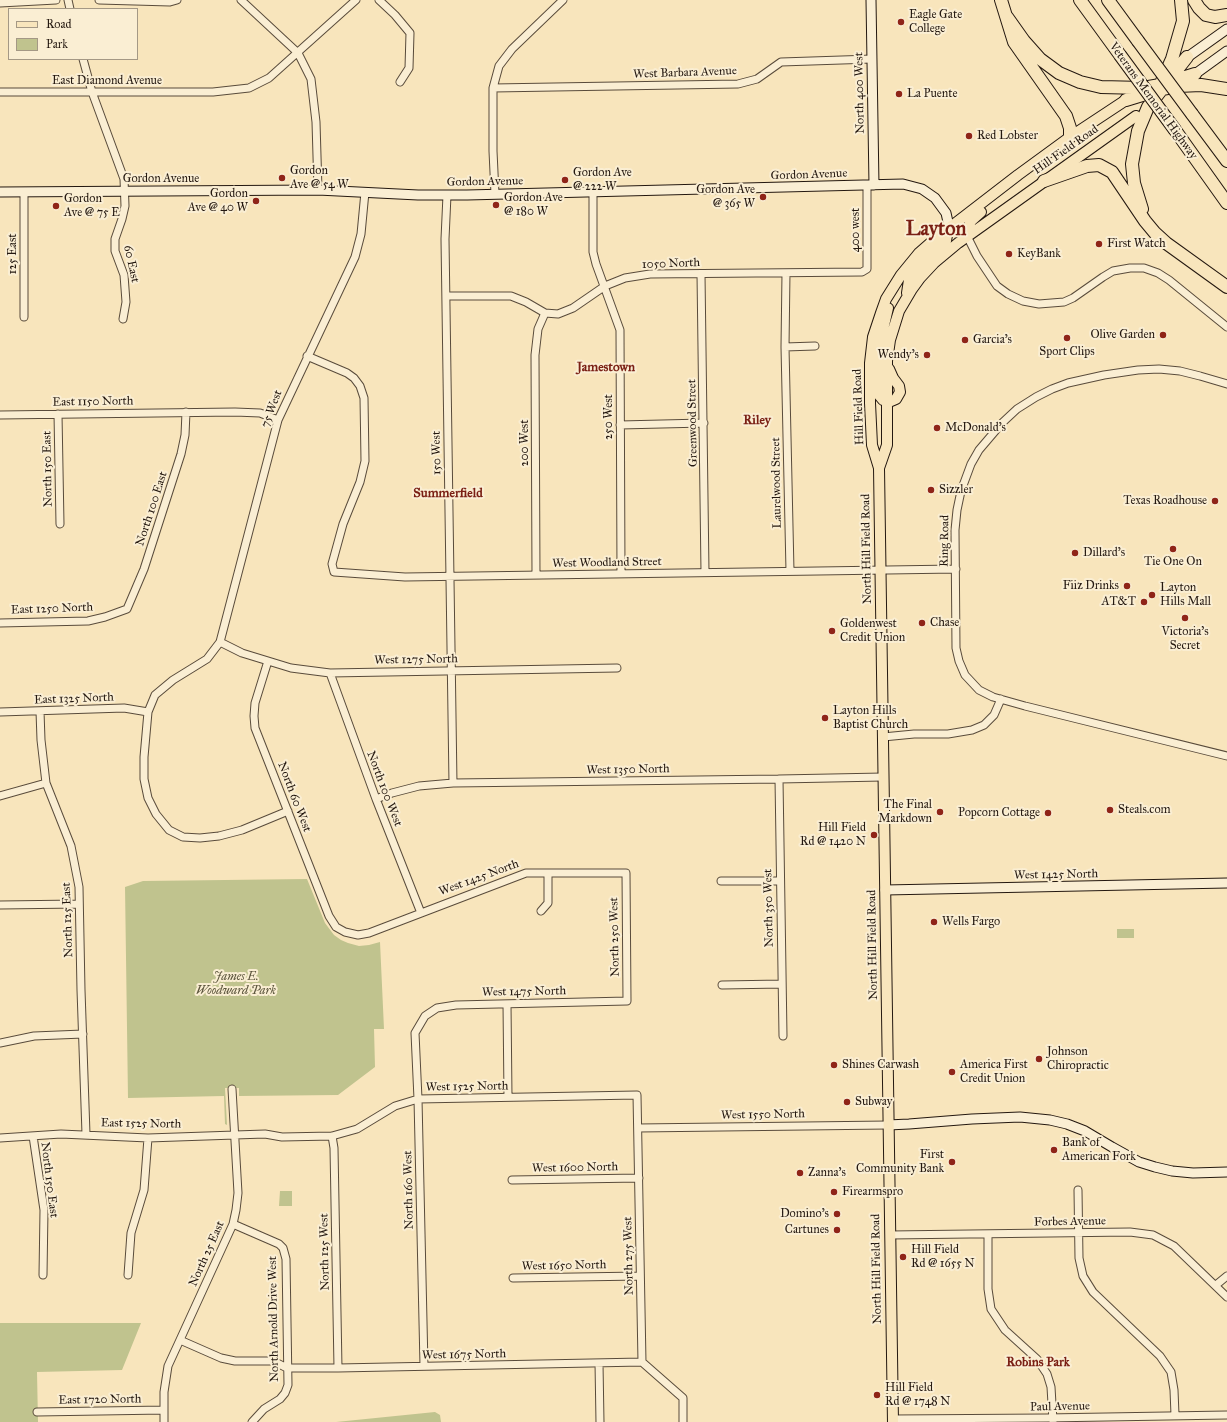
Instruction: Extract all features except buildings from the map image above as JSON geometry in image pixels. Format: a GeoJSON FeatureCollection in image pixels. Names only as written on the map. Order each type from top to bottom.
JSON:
{"type":"FeatureCollection","features":[{"type":"Feature","properties":{"kind":"highway"},"geometry":{"type":"LineString","coordinates":[[1001,0],[1014,42],[1066,116],[1070,125],[1070,137]]}},
{"type":"Feature","properties":{"kind":"highway","name":"Veterans Memorial Highway"},"geometry":{"type":"LineString","coordinates":[[1080,0],[1227,203]]}},
{"type":"Feature","properties":{"kind":"highway","name":"Veterans Memorial Highway"},"geometry":{"type":"LineString","coordinates":[[1108,0],[1227,161]]}},
{"type":"Feature","properties":{"kind":"highway"},"geometry":{"type":"LineString","coordinates":[[1145,221],[1134,183],[1132,164],[1138,131],[1148,107],[1162,85],[1176,48],[1183,20],[1181,0]]}},
{"type":"Feature","properties":{"kind":"highway"},"geometry":{"type":"LineString","coordinates":[[1194,0],[1206,15],[1215,17],[1227,16]]}},
{"type":"Feature","properties":{"kind":"highway"},"geometry":{"type":"LineString","coordinates":[[1007,17],[1024,42],[1040,59],[1064,76],[1080,82],[1096,86],[1122,88],[1162,85],[1201,85],[1227,89]]}},
{"type":"Feature","properties":{"kind":"highway"},"geometry":{"type":"LineString","coordinates":[[1136,116],[1187,57]]}},
{"type":"Feature","properties":{"kind":"highway"},"geometry":{"type":"LineString","coordinates":[[1126,100],[1162,85],[1195,74]]}},
{"type":"Feature","properties":{"kind":"highway"},"geometry":{"type":"LineString","coordinates":[[1044,181],[1087,166],[1099,165],[1112,172],[1145,221],[1166,244],[1227,287]]}},
{"type":"Feature","properties":{"kind":"main road","name":"North 400 West"},"geometry":{"type":"LineString","coordinates":[[871,0],[871,185]]}},
{"type":"Feature","properties":{"kind":"main road"},"geometry":{"type":"LineString","coordinates":[[1187,57],[1227,29]]}},
{"type":"Feature","properties":{"kind":"main road"},"geometry":{"type":"LineString","coordinates":[[1195,74],[1227,51]]}},
{"type":"Feature","properties":{"kind":"main road","name":"Hill Field Road"},"geometry":{"type":"LineString","coordinates":[[879,468],[872,445],[870,357],[873,338],[886,299],[900,275],[915,258],[948,227],[1070,137],[1126,100]]}},
{"type":"Feature","properties":{"kind":"main road","name":"Hill Field Road"},"geometry":{"type":"LineString","coordinates":[[879,468],[887,445],[887,361],[889,344],[897,318],[916,283],[928,268],[944,253],[1148,107]]}},
{"type":"Feature","properties":{"kind":"main road"},"geometry":{"type":"LineString","coordinates":[[967,236],[968,228],[973,218],[1004,194],[1026,170]]}},
{"type":"Feature","properties":{"kind":"main road","name":"Gordon Avenue"},"geometry":{"type":"LineString","coordinates":[[0,192],[318,190],[446,195],[593,193],[905,184],[915,186],[925,191],[937,201],[946,213],[948,227]]}},
{"type":"Feature","properties":{"kind":"main road"},"geometry":{"type":"LineString","coordinates":[[906,299],[909,280],[925,260],[946,240],[948,227]]}},
{"type":"Feature","properties":{"kind":"main road"},"geometry":{"type":"LineString","coordinates":[[887,402],[883,400],[878,393],[878,363],[881,336],[893,287]]}},
{"type":"Feature","properties":{"kind":"main road","name":"North Hill Field Road"},"geometry":{"type":"LineString","coordinates":[[879,468],[893,1420]]}},
{"type":"Feature","properties":{"kind":"main road","name":"West 1425 North"},"geometry":{"type":"LineString","coordinates":[[885,890],[1227,883]]}},
{"type":"Feature","properties":{"kind":"main road"},"geometry":{"type":"LineString","coordinates":[[888,1125],[972,1119],[1020,1118],[1050,1120],[1067,1124],[1085,1131],[1112,1148],[1139,1162],[1155,1167],[1172,1171],[1227,1172]]}},
{"type":"Feature","properties":{"kind":"street"},"geometry":{"type":"LineString","coordinates":[[0,3],[56,0]]}},
{"type":"Feature","properties":{"kind":"street"},"geometry":{"type":"LineString","coordinates":[[99,0],[170,2],[177,0]]}},
{"type":"Feature","properties":{"kind":"street"},"geometry":{"type":"LineString","coordinates":[[241,0],[298,52],[312,79],[316,122],[318,190]]}},
{"type":"Feature","properties":{"kind":"street","name":"East Diamond Avenue"},"geometry":{"type":"LineString","coordinates":[[0,92],[213,92],[249,88],[269,78],[356,0]]}},
{"type":"Feature","properties":{"kind":"street"},"geometry":{"type":"LineString","coordinates":[[379,0],[395,15],[410,33],[409,68],[400,82]]}},
{"type":"Feature","properties":{"kind":"street"},"geometry":{"type":"LineString","coordinates":[[495,194],[493,88],[499,66],[512,49],[563,0]]}},
{"type":"Feature","properties":{"kind":"street","name":"West Barbara Avenue"},"geometry":{"type":"LineString","coordinates":[[493,88],[738,84],[757,79],[782,62],[872,59]]}},
{"type":"Feature","properties":{"kind":"street","name":"60 East"},"geometry":{"type":"LineString","coordinates":[[83,60],[92,92],[124,179],[125,206],[115,239],[115,251],[124,275],[126,302],[123,319]]}},
{"type":"Feature","properties":{"kind":"street","name":"400 west"},"geometry":{"type":"LineString","coordinates":[[862,272],[867,269],[871,185]]}},
{"type":"Feature","properties":{"kind":"street","name":"125 East"},"geometry":{"type":"LineString","coordinates":[[24,192],[24,317]]}},
{"type":"Feature","properties":{"kind":"street","name":"75 West"},"geometry":{"type":"LineString","coordinates":[[220,642],[278,420],[355,257],[362,234],[365,192]]}},
{"type":"Feature","properties":{"kind":"street","name":"250 West"},"geometry":{"type":"LineString","coordinates":[[593,193],[593,252],[620,330],[621,573]]}},
{"type":"Feature","properties":{"kind":"street","name":"150 West"},"geometry":{"type":"LineString","coordinates":[[446,195],[445,239],[449,576],[453,783]]}},
{"type":"Feature","properties":{"kind":"street"},"geometry":{"type":"LineString","coordinates":[[967,236],[977,256],[997,286],[1008,294],[1023,301],[1039,304],[1064,302],[1073,298],[1102,276],[1113,271],[1130,268],[1144,268],[1158,273],[1169,280],[1227,327]]}},
{"type":"Feature","properties":{"kind":"street","name":"1050 North"},"geometry":{"type":"LineString","coordinates":[[545,313],[558,314],[573,308],[604,286],[626,278],[650,274],[862,272]]}},
{"type":"Feature","properties":{"kind":"street","name":"Laurelwood Street"},"geometry":{"type":"LineString","coordinates":[[786,273],[785,347],[790,571]]}},
{"type":"Feature","properties":{"kind":"street","name":"Greenwood Street"},"geometry":{"type":"LineString","coordinates":[[701,274],[706,572]]}},
{"type":"Feature","properties":{"kind":"street"},"geometry":{"type":"LineString","coordinates":[[446,296],[511,296],[526,302],[545,313]]}},
{"type":"Feature","properties":{"kind":"street","name":"200 West"},"geometry":{"type":"LineString","coordinates":[[536,575],[535,355],[538,329],[545,313]]}},
{"type":"Feature","properties":{"kind":"street"},"geometry":{"type":"LineString","coordinates":[[785,347],[815,346]]}},
{"type":"Feature","properties":{"kind":"street","name":"West Woodland Street"},"geometry":{"type":"LineString","coordinates":[[307,356],[347,373],[354,378],[360,386],[364,398],[365,461],[360,482],[343,524],[335,550],[332,564],[334,572],[405,577],[956,569]]}},
{"type":"Feature","properties":{"kind":"street","name":"Ring Road"},"geometry":{"type":"LineString","coordinates":[[1227,384],[1186,372],[1159,369],[1138,370],[1104,375],[1063,385],[1041,394],[1021,406],[1005,419],[976,455],[961,491],[956,514],[955,530],[956,648],[959,661],[965,675],[973,685],[983,693],[1001,699],[1227,756]]}},
{"type":"Feature","properties":{"kind":"street","name":"North 100 East"},"geometry":{"type":"LineString","coordinates":[[127,609],[144,569],[181,454],[185,435],[186,412]]}},
{"type":"Feature","properties":{"kind":"street","name":"East 1150 North"},"geometry":{"type":"LineString","coordinates":[[0,414],[235,412],[260,413],[278,420]]}},
{"type":"Feature","properties":{"kind":"street","name":"North 150 East"},"geometry":{"type":"LineString","coordinates":[[58,414],[60,524]]}},
{"type":"Feature","properties":{"kind":"street"},"geometry":{"type":"LineString","coordinates":[[620,425],[704,423]]}},
{"type":"Feature","properties":{"kind":"street","name":"East 1250 North"},"geometry":{"type":"LineString","coordinates":[[0,623],[88,621],[127,609]]}},
{"type":"Feature","properties":{"kind":"street"},"geometry":{"type":"LineString","coordinates":[[220,642],[207,659],[173,680],[155,695],[148,712],[144,757],[144,779],[148,798],[156,814],[169,830],[183,837],[207,837],[242,830],[288,811]]}},
{"type":"Feature","properties":{"kind":"street","name":"West 1275 North"},"geometry":{"type":"LineString","coordinates":[[220,642],[242,653],[291,668],[330,673],[617,668]]}},
{"type":"Feature","properties":{"kind":"street","name":"North 60 West"},"geometry":{"type":"LineString","coordinates":[[268,661],[255,703],[255,728],[329,916],[336,927],[345,932]]}},
{"type":"Feature","properties":{"kind":"street","name":"North 100 West"},"geometry":{"type":"LineString","coordinates":[[330,673],[376,799],[421,913]]}},
{"type":"Feature","properties":{"kind":"street"},"geometry":{"type":"LineString","coordinates":[[883,737],[914,734],[948,734],[972,730],[984,725],[994,715],[1001,699]]}},
{"type":"Feature","properties":{"kind":"street","name":"East 1325 North"},"geometry":{"type":"LineString","coordinates":[[0,712],[124,708],[148,712]]}},
{"type":"Feature","properties":{"kind":"street","name":"North 125 East"},"geometry":{"type":"LineString","coordinates":[[40,711],[41,740],[46,783],[71,846],[79,887],[86,1134]]}},
{"type":"Feature","properties":{"kind":"street","name":"West 1350 North"},"geometry":{"type":"LineString","coordinates":[[376,799],[419,786],[453,783],[883,777]]}},
{"type":"Feature","properties":{"kind":"street","name":"North 350 West"},"geometry":{"type":"LineString","coordinates":[[779,779],[783,1036]]}},
{"type":"Feature","properties":{"kind":"street"},"geometry":{"type":"LineString","coordinates":[[0,796],[46,783]]}},
{"type":"Feature","properties":{"kind":"street","name":"West 1425 North"},"geometry":{"type":"LineString","coordinates":[[345,932],[358,935],[369,932],[526,873],[626,873]]}},
{"type":"Feature","properties":{"kind":"street"},"geometry":{"type":"LineString","coordinates":[[541,911],[548,903],[548,873]]}},
{"type":"Feature","properties":{"kind":"street","name":"North 250 West"},"geometry":{"type":"LineString","coordinates":[[626,873],[627,1001]]}},
{"type":"Feature","properties":{"kind":"street"},"geometry":{"type":"LineString","coordinates":[[721,882],[780,881]]}},
{"type":"Feature","properties":{"kind":"street"},"geometry":{"type":"LineString","coordinates":[[0,905],[79,904]]}},
{"type":"Feature","properties":{"kind":"street"},"geometry":{"type":"LineString","coordinates":[[722,985],[782,984]]}},
{"type":"Feature","properties":{"kind":"street","name":"West 1475 North"},"geometry":{"type":"LineString","coordinates":[[425,1016],[437,1008],[456,1004],[627,1001]]}},
{"type":"Feature","properties":{"kind":"street"},"geometry":{"type":"LineString","coordinates":[[507,1004],[508,1097]]}},
{"type":"Feature","properties":{"kind":"street","name":"North 160 West"},"geometry":{"type":"LineString","coordinates":[[424,1366],[418,1099],[415,1033],[425,1016]]}},
{"type":"Feature","properties":{"kind":"street"},"geometry":{"type":"LineString","coordinates":[[0,1043],[34,1036],[84,1034]]}},
{"type":"Feature","properties":{"kind":"street","name":"North 25 East"},"geometry":{"type":"LineString","coordinates":[[164,1422],[164,1392],[168,1366],[233,1224],[236,1210],[238,1193],[232,1089]]}},
{"type":"Feature","properties":{"kind":"street","name":"West 1525 North"},"geometry":{"type":"LineString","coordinates":[[282,1137],[332,1136],[357,1129],[395,1106],[418,1099],[637,1095]]}},
{"type":"Feature","properties":{"kind":"street","name":"North 275 West"},"geometry":{"type":"LineString","coordinates":[[637,1095],[642,1362]]}},
{"type":"Feature","properties":{"kind":"street","name":"West 1550 North"},"geometry":{"type":"LineString","coordinates":[[638,1128],[888,1125]]}},
{"type":"Feature","properties":{"kind":"street","name":"East 1525 North"},"geometry":{"type":"LineString","coordinates":[[0,1138],[61,1134],[148,1138],[265,1134],[282,1137]]}},
{"type":"Feature","properties":{"kind":"street","name":"North 150 East"},"geometry":{"type":"LineString","coordinates":[[33,1136],[44,1210],[43,1275]]}},
{"type":"Feature","properties":{"kind":"street","name":"North 125 West"},"geometry":{"type":"LineString","coordinates":[[332,1136],[334,1148],[338,1368]]}},
{"type":"Feature","properties":{"kind":"street"},"geometry":{"type":"LineString","coordinates":[[128,1274],[131,1232],[144,1190],[148,1138]]}},
{"type":"Feature","properties":{"kind":"street","name":"West 1600 North"},"geometry":{"type":"LineString","coordinates":[[512,1180],[639,1178]]}},
{"type":"Feature","properties":{"kind":"street"},"geometry":{"type":"LineString","coordinates":[[1078,1190],[1079,1258],[1084,1276],[1093,1292],[1160,1356],[1171,1372],[1174,1390],[1175,1415]]}},
{"type":"Feature","properties":{"kind":"street","name":"North Arnold Drive West"},"geometry":{"type":"LineString","coordinates":[[233,1224],[279,1244],[283,1248],[286,1259],[288,1385],[286,1393],[280,1399],[264,1409],[252,1422]]}},
{"type":"Feature","properties":{"kind":"street","name":"Forbes Avenue"},"geometry":{"type":"LineString","coordinates":[[890,1235],[1130,1232],[1153,1235],[1174,1246],[1227,1297]]}},
{"type":"Feature","properties":{"kind":"street"},"geometry":{"type":"LineString","coordinates":[[988,1234],[988,1289],[992,1309],[1005,1330],[1037,1359],[1047,1374],[1051,1387],[1053,1420]]}},
{"type":"Feature","properties":{"kind":"street","name":"West 1650 North"},"geometry":{"type":"LineString","coordinates":[[513,1278],[640,1276]]}},
{"type":"Feature","properties":{"kind":"street"},"geometry":{"type":"LineString","coordinates":[[1216,1285],[1227,1276]]}},
{"type":"Feature","properties":{"kind":"street"},"geometry":{"type":"LineString","coordinates":[[180,1340],[221,1358],[235,1361],[272,1361],[287,1368]]}},
{"type":"Feature","properties":{"kind":"street"},"geometry":{"type":"LineString","coordinates":[[642,1362],[683,1398],[683,1422]]}},
{"type":"Feature","properties":{"kind":"street","name":"West 1675 North"},"geometry":{"type":"LineString","coordinates":[[287,1368],[642,1362]]}},
{"type":"Feature","properties":{"kind":"street"},"geometry":{"type":"LineString","coordinates":[[599,1363],[600,1422]]}},
{"type":"Feature","properties":{"kind":"street","name":"East 1720 North"},"geometry":{"type":"LineString","coordinates":[[37,1412],[164,1410]]}},
{"type":"Feature","properties":{"kind":"street","name":"Paul Avenue"},"geometry":{"type":"LineString","coordinates":[[893,1420],[1053,1420],[1175,1415],[1227,1415]]}},
{"type":"Feature","properties":{"kind":"green space","name":"James E. Woodward Park"},"geometry":{"type":"Polygon","coordinates":[[[307,879],[325,923],[334,935],[341,940],[359,946],[380,942],[384,1029],[374,1029],[375,1067],[338,1095],[239,1096],[239,1088],[225,1088],[227,1125],[225,1124],[224,1096],[128,1098],[125,887],[143,881],[307,879]]]}},
{"type":"Feature","properties":{"kind":"green space"},"geometry":{"type":"Polygon","coordinates":[[[1117,929],[1134,929],[1134,938],[1117,938],[1117,929]]]}},
{"type":"Feature","properties":{"kind":"green space"},"geometry":{"type":"Polygon","coordinates":[[[280,1191],[292,1191],[292,1206],[279,1206],[280,1191]]]}},
{"type":"Feature","properties":{"kind":"green space"},"geometry":{"type":"Polygon","coordinates":[[[0,1323],[141,1323],[122,1370],[37,1372],[38,1422],[0,1422],[0,1323]]]}},
{"type":"Feature","properties":{"kind":"green space"},"geometry":{"type":"Polygon","coordinates":[[[435,1412],[440,1415],[441,1422],[336,1422],[435,1412]]]}},
{"type":"Feature","properties":{"kind":"place","name":"Eagle Gate College"},"geometry":{"type":"Point","coordinates":[901,22]}},
{"type":"Feature","properties":{"kind":"place","name":"La Puente"},"geometry":{"type":"Point","coordinates":[899,94]}},
{"type":"Feature","properties":{"kind":"place","name":"Red Lobster"},"geometry":{"type":"Point","coordinates":[969,136]}},
{"type":"Feature","properties":{"kind":"place","name":"Gordon Ave @ 54 W"},"geometry":{"type":"Point","coordinates":[282,178]}},
{"type":"Feature","properties":{"kind":"place","name":"Gordon Ave @ 222 W"},"geometry":{"type":"Point","coordinates":[565,180]}},
{"type":"Feature","properties":{"kind":"place","name":"Gordon Ave @ 365 W"},"geometry":{"type":"Point","coordinates":[763,197]}},
{"type":"Feature","properties":{"kind":"place","name":"Gordon Ave @ 40 W"},"geometry":{"type":"Point","coordinates":[256,201]}},
{"type":"Feature","properties":{"kind":"place","name":"Gordon Ave @ 180 W"},"geometry":{"type":"Point","coordinates":[496,205]}},
{"type":"Feature","properties":{"kind":"place","name":"Gordon Ave @ 75 E"},"geometry":{"type":"Point","coordinates":[56,206]}},
{"type":"Feature","properties":{"kind":"place","name":"First Watch"},"geometry":{"type":"Point","coordinates":[1099,244]}},
{"type":"Feature","properties":{"kind":"place","name":"KeyBank"},"geometry":{"type":"Point","coordinates":[1009,254]}},
{"type":"Feature","properties":{"kind":"place","name":"Olive Garden"},"geometry":{"type":"Point","coordinates":[1163,335]}},
{"type":"Feature","properties":{"kind":"place","name":"Sport Clips"},"geometry":{"type":"Point","coordinates":[1067,338]}},
{"type":"Feature","properties":{"kind":"place","name":"Garcia's"},"geometry":{"type":"Point","coordinates":[965,340]}},
{"type":"Feature","properties":{"kind":"place","name":"Wendy's"},"geometry":{"type":"Point","coordinates":[927,355]}},
{"type":"Feature","properties":{"kind":"place","name":"McDonald's"},"geometry":{"type":"Point","coordinates":[937,428]}},
{"type":"Feature","properties":{"kind":"place","name":"Sizzler"},"geometry":{"type":"Point","coordinates":[931,490]}},
{"type":"Feature","properties":{"kind":"place","name":"Texas Roadhouse"},"geometry":{"type":"Point","coordinates":[1215,501]}},
{"type":"Feature","properties":{"kind":"place","name":"Tie One On"},"geometry":{"type":"Point","coordinates":[1173,549]}},
{"type":"Feature","properties":{"kind":"place","name":"Dillard's"},"geometry":{"type":"Point","coordinates":[1075,553]}},
{"type":"Feature","properties":{"kind":"place","name":"Fiiz Drinks"},"geometry":{"type":"Point","coordinates":[1127,586]}},
{"type":"Feature","properties":{"kind":"place","name":"Layton Hills Mall"},"geometry":{"type":"Point","coordinates":[1152,595]}},
{"type":"Feature","properties":{"kind":"place","name":"AT&T"},"geometry":{"type":"Point","coordinates":[1144,602]}},
{"type":"Feature","properties":{"kind":"place","name":"Victoria's Secret"},"geometry":{"type":"Point","coordinates":[1185,618]}},
{"type":"Feature","properties":{"kind":"place","name":"Chase"},"geometry":{"type":"Point","coordinates":[922,623]}},
{"type":"Feature","properties":{"kind":"place","name":"Goldenwest Credit Union"},"geometry":{"type":"Point","coordinates":[832,631]}},
{"type":"Feature","properties":{"kind":"place","name":"Layton Hills Baptist Church"},"geometry":{"type":"Point","coordinates":[825,718]}},
{"type":"Feature","properties":{"kind":"place","name":"Steals.com"},"geometry":{"type":"Point","coordinates":[1110,810]}},
{"type":"Feature","properties":{"kind":"place","name":"The Final Markdown"},"geometry":{"type":"Point","coordinates":[940,812]}},
{"type":"Feature","properties":{"kind":"place","name":"Popcorn Cottage"},"geometry":{"type":"Point","coordinates":[1048,813]}},
{"type":"Feature","properties":{"kind":"place","name":"Hill Field Rd @ 1420 N"},"geometry":{"type":"Point","coordinates":[874,835]}},
{"type":"Feature","properties":{"kind":"place","name":"Wells Fargo"},"geometry":{"type":"Point","coordinates":[934,922]}},
{"type":"Feature","properties":{"kind":"place","name":"Johnson Chiropractic"},"geometry":{"type":"Point","coordinates":[1039,1059]}},
{"type":"Feature","properties":{"kind":"place","name":"Shines Carwash"},"geometry":{"type":"Point","coordinates":[834,1065]}},
{"type":"Feature","properties":{"kind":"place","name":"America First Credit Union"},"geometry":{"type":"Point","coordinates":[952,1072]}},
{"type":"Feature","properties":{"kind":"place","name":"Subway"},"geometry":{"type":"Point","coordinates":[847,1102]}},
{"type":"Feature","properties":{"kind":"place","name":"Bank of American Fork"},"geometry":{"type":"Point","coordinates":[1054,1150]}},
{"type":"Feature","properties":{"kind":"place","name":"First Community Bank"},"geometry":{"type":"Point","coordinates":[952,1162]}},
{"type":"Feature","properties":{"kind":"place","name":"Zanna's"},"geometry":{"type":"Point","coordinates":[800,1173]}},
{"type":"Feature","properties":{"kind":"place","name":"Firearmspro"},"geometry":{"type":"Point","coordinates":[834,1192]}},
{"type":"Feature","properties":{"kind":"place","name":"Domino's"},"geometry":{"type":"Point","coordinates":[837,1214]}},
{"type":"Feature","properties":{"kind":"place","name":"Cartunes"},"geometry":{"type":"Point","coordinates":[837,1230]}},
{"type":"Feature","properties":{"kind":"place","name":"Hill Field Rd @ 1655 N"},"geometry":{"type":"Point","coordinates":[903,1257]}},
{"type":"Feature","properties":{"kind":"place","name":"Hill Field Rd @ 1748 N"},"geometry":{"type":"Point","coordinates":[877,1395]}},
{"type":"Feature","properties":{"kind":"district","name":"Layton"},"geometry":{"type":"Point","coordinates":[936,230]}},
{"type":"Feature","properties":{"kind":"district","name":"Jamestown"},"geometry":{"type":"Point","coordinates":[606,368]}},
{"type":"Feature","properties":{"kind":"district","name":"Riley"},"geometry":{"type":"Point","coordinates":[757,421]}},
{"type":"Feature","properties":{"kind":"district","name":"Summerfield"},"geometry":{"type":"Point","coordinates":[448,494]}},
{"type":"Feature","properties":{"kind":"district","name":"Robins Park"},"geometry":{"type":"Point","coordinates":[1038,1363]}}]}
